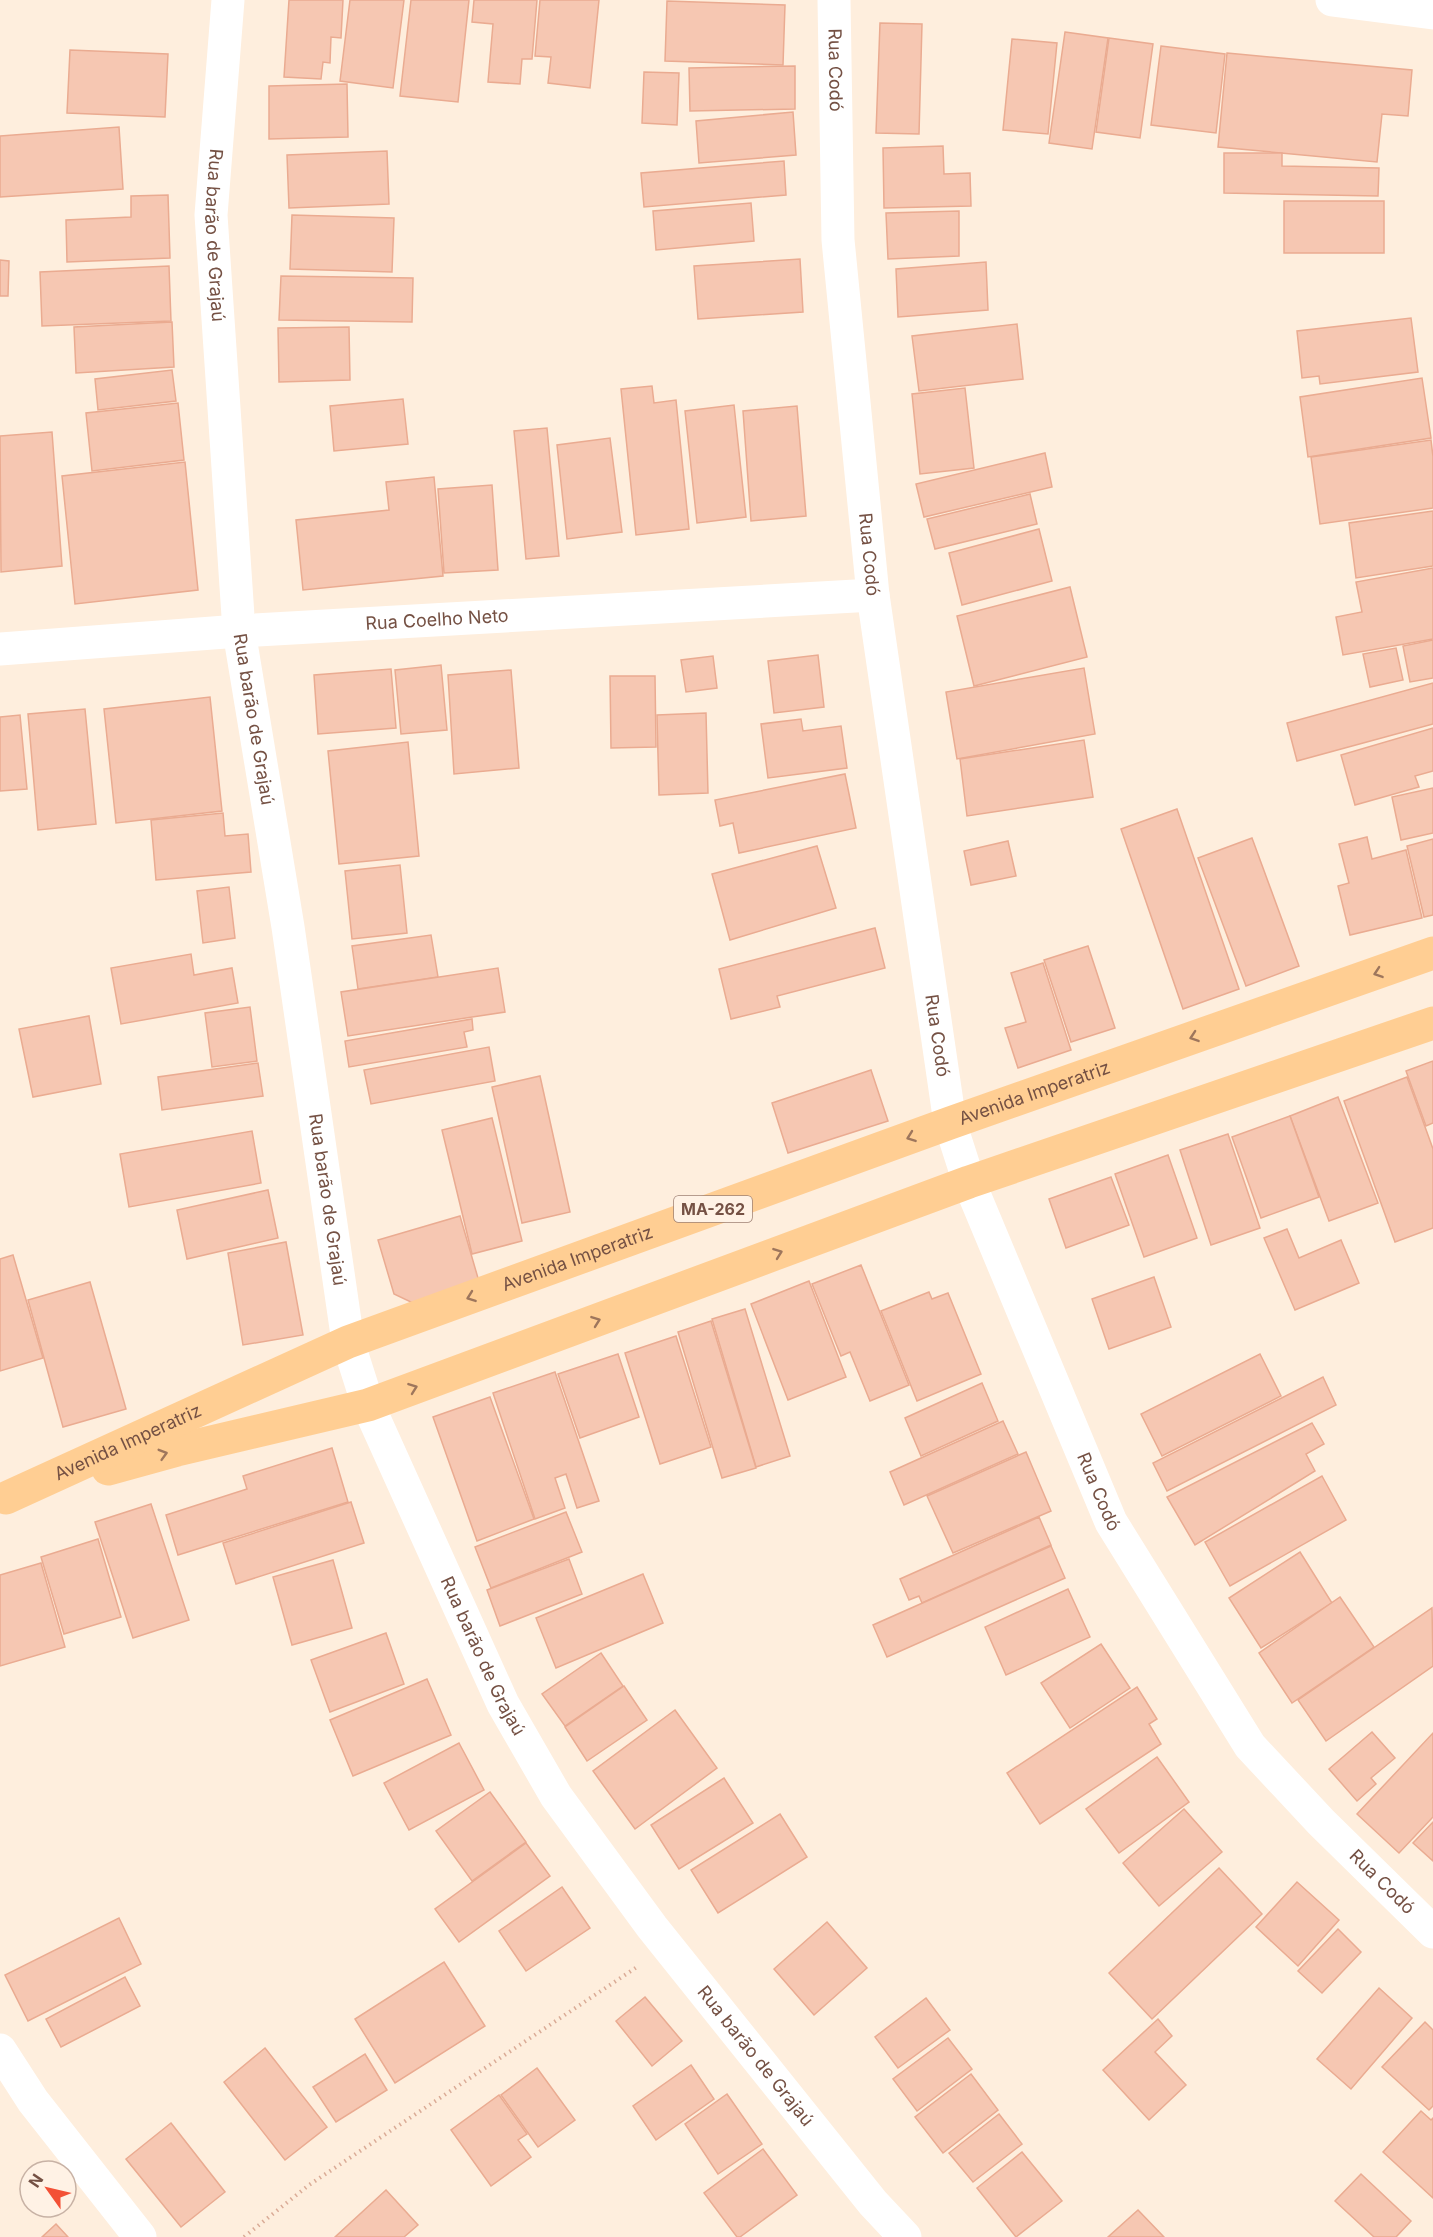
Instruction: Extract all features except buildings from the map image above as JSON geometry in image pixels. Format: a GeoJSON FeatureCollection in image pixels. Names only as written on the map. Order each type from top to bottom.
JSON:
{"type":"FeatureCollection","features":[{"type":"Feature","properties":{"kind":"main road","name":"Avenida Imperatriz"},"geometry":{"type":"LineString","coordinates":[[3,1499],[348,1342],[950,1123],[1433,953]]}},
{"type":"Feature","properties":{"kind":"main road","name":"Avenida Imperatriz"},"geometry":{"type":"LineString","coordinates":[[3,1499],[177,1450],[368,1405],[969,1182],[1433,1023]]}},
{"type":"Feature","properties":{"kind":"street","name":"Rua barão de Grajaú"},"geometry":{"type":"LineString","coordinates":[[228,0],[211,215],[239,631],[288,927],[348,1342],[368,1405],[503,1704],[556,1796],[667,1947],[873,2203],[905,2237]]}},
{"type":"Feature","properties":{"kind":"street","name":"Rua Codó"},"geometry":{"type":"LineString","coordinates":[[834,0],[838,240],[873,596],[950,1123],[969,1182],[1111,1522],[1250,1746],[1321,1822],[1433,1932]]}},
{"type":"Feature","properties":{"kind":"street"},"geometry":{"type":"LineString","coordinates":[[1332,0],[1433,13]]}},
{"type":"Feature","properties":{"kind":"street","name":"Rua Coelho Neto"},"geometry":{"type":"LineString","coordinates":[[0,649],[239,631],[873,596]]}},
{"type":"Feature","properties":{"kind":"street"},"geometry":{"type":"LineString","coordinates":[[0,2050],[33,2101],[140,2237]]}},
{"type":"Feature","properties":{"kind":"path"},"geometry":{"type":"LineString","coordinates":[[244,2237],[309,2185],[667,1947]]}}]}
